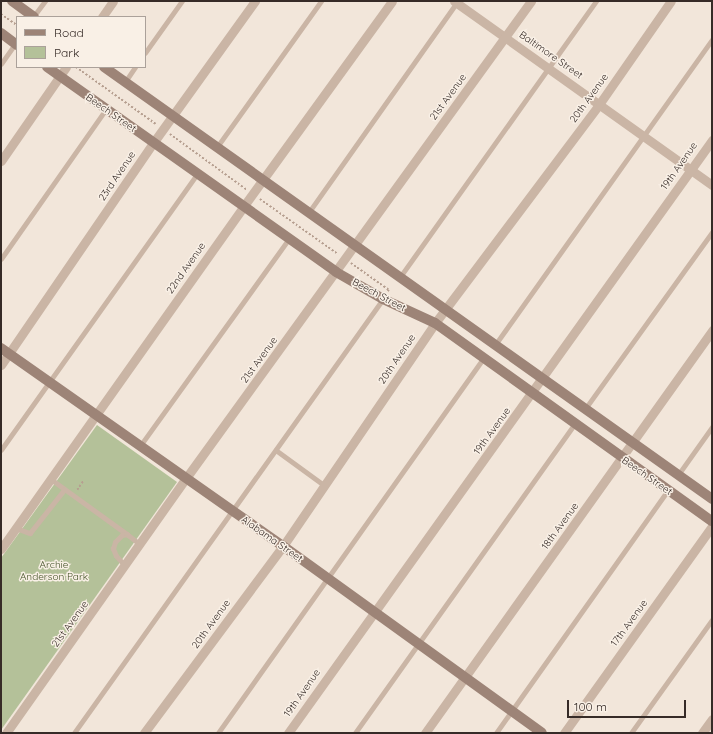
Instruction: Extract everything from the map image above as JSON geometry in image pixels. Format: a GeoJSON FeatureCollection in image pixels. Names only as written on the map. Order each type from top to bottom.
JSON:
{"type":"FeatureCollection","features":[{"type":"Feature","properties":{"kind":"street"},"geometry":{"type":"LineString","coordinates":[[12,1],[33,16]]}},
{"type":"Feature","properties":{"kind":"street"},"geometry":{"type":"LineString","coordinates":[[103,16],[113,1]]}},
{"type":"Feature","properties":{"kind":"street","name":"23rd Avenue"},"geometry":{"type":"LineString","coordinates":[[1,366],[153,143],[255,1]]}},
{"type":"Feature","properties":{"kind":"street","name":"22nd Avenue"},"geometry":{"type":"LineString","coordinates":[[1,549],[243,207],[392,1]]}},
{"type":"Feature","properties":{"kind":"street","name":"21st Avenue"},"geometry":{"type":"LineString","coordinates":[[6,733],[186,478],[346,260],[531,1]]}},
{"type":"Feature","properties":{"kind":"street","name":"20th Avenue"},"geometry":{"type":"LineString","coordinates":[[144,733],[283,546],[434,323],[600,103],[671,1]]}},
{"type":"Feature","properties":{"kind":"street","name":"Baltimore Street"},"geometry":{"type":"LineString","coordinates":[[456,2],[600,103],[712,185]]}},
{"type":"Feature","properties":{"kind":"street"},"geometry":{"type":"LineString","coordinates":[[1,33],[16,44]]}},
{"type":"Feature","properties":{"kind":"street","name":"Beech Street"},"geometry":{"type":"LineString","coordinates":[[48,68],[336,272],[383,299],[434,323],[532,395],[712,521]]}},
{"type":"Feature","properties":{"kind":"street"},"geometry":{"type":"LineString","coordinates":[[1,160],[65,68]]}},
{"type":"Feature","properties":{"kind":"street","name":"Beech Street"},"geometry":{"type":"LineString","coordinates":[[105,68],[712,499]]}},
{"type":"Feature","properties":{"kind":"street","name":"19th Avenue"},"geometry":{"type":"LineString","coordinates":[[288,733],[373,611],[532,395],[690,169],[712,140]]}},
{"type":"Feature","properties":{"kind":"street","name":"18th Avenue"},"geometry":{"type":"LineString","coordinates":[[425,733],[633,443],[712,330]]}},
{"type":"Feature","properties":{"kind":"street","name":"Alabama Street"},"geometry":{"type":"LineString","coordinates":[[1,348],[283,546],[542,733]]}},
{"type":"Feature","properties":{"kind":"street","name":"17th Avenue"},"geometry":{"type":"LineString","coordinates":[[564,733],[712,526]]}},
{"type":"Feature","properties":{"kind":"street"},"geometry":{"type":"LineString","coordinates":[[702,733],[712,719]]}},
{"type":"Feature","properties":{"kind":"lane"},"geometry":{"type":"LineString","coordinates":[[35,16],[45,1]]}},
{"type":"Feature","properties":{"kind":"lane"},"geometry":{"type":"LineString","coordinates":[[146,52],[182,1]]}},
{"type":"Feature","properties":{"kind":"lane"},"geometry":{"type":"LineString","coordinates":[[217,147],[321,1]]}},
{"type":"Feature","properties":{"kind":"lane"},"geometry":{"type":"LineString","coordinates":[[400,277],[596,1]]}},
{"type":"Feature","properties":{"kind":"lane"},"geometry":{"type":"LineString","coordinates":[[308,212],[456,2]]}},
{"type":"Feature","properties":{"kind":"lane"},"geometry":{"type":"LineString","coordinates":[[495,344],[712,40]]}},
{"type":"Feature","properties":{"kind":"lane"},"geometry":{"type":"LineString","coordinates":[[1,64],[16,44]]}},
{"type":"Feature","properties":{"kind":"lane"},"geometry":{"type":"LineString","coordinates":[[125,82],[134,68]]}},
{"type":"Feature","properties":{"kind":"lane"},"geometry":{"type":"LineString","coordinates":[[1,259],[106,109]]}},
{"type":"Feature","properties":{"kind":"lane"},"geometry":{"type":"LineString","coordinates":[[1,450],[197,174]]}},
{"type":"Feature","properties":{"kind":"lane"},"geometry":{"type":"LineString","coordinates":[[585,409],[712,232]]}},
{"type":"Feature","properties":{"kind":"lane"},"geometry":{"type":"LineString","coordinates":[[140,446],[288,239]]}},
{"type":"Feature","properties":{"kind":"lane"},"geometry":{"type":"LineString","coordinates":[[74,733],[233,512],[383,299]]}},
{"type":"Feature","properties":{"kind":"lane"},"geometry":{"type":"LineString","coordinates":[[218,733],[483,359]]}},
{"type":"Feature","properties":{"kind":"lane"},"geometry":{"type":"LineString","coordinates":[[355,733],[574,424]]}},
{"type":"Feature","properties":{"kind":"lane"},"geometry":{"type":"LineString","coordinates":[[678,475],[712,426]]}},
{"type":"Feature","properties":{"kind":"lane"},"geometry":{"type":"LineString","coordinates":[[276,450],[324,485]]}},
{"type":"Feature","properties":{"kind":"lane"},"geometry":{"type":"LineString","coordinates":[[51,479],[64,490],[140,544]]}},
{"type":"Feature","properties":{"kind":"lane"},"geometry":{"type":"LineString","coordinates":[[16,528],[30,533],[64,490]]}},
{"type":"Feature","properties":{"kind":"lane"},"geometry":{"type":"LineString","coordinates":[[496,733],[668,490]]}},
{"type":"Feature","properties":{"kind":"lane"},"geometry":{"type":"LineString","coordinates":[[125,566],[113,549],[118,539],[127,534]]}},
{"type":"Feature","properties":{"kind":"lane"},"geometry":{"type":"LineString","coordinates":[[631,733],[712,620]]}},
{"type":"Feature","properties":{"kind":"path"},"geometry":{"type":"LineString","coordinates":[[1,14],[16,24]]}},
{"type":"Feature","properties":{"kind":"path"},"geometry":{"type":"LineString","coordinates":[[77,68],[389,290],[383,299]]}},
{"type":"Feature","properties":{"kind":"path"},"geometry":{"type":"LineString","coordinates":[[73,496],[84,481]]}},
{"type":"Feature","properties":{"kind":"green space","name":"Archie Anderson Park"},"geometry":{"type":"Polygon","coordinates":[[[97,425],[177,482],[1,730],[1,558],[97,425]]]}}]}
